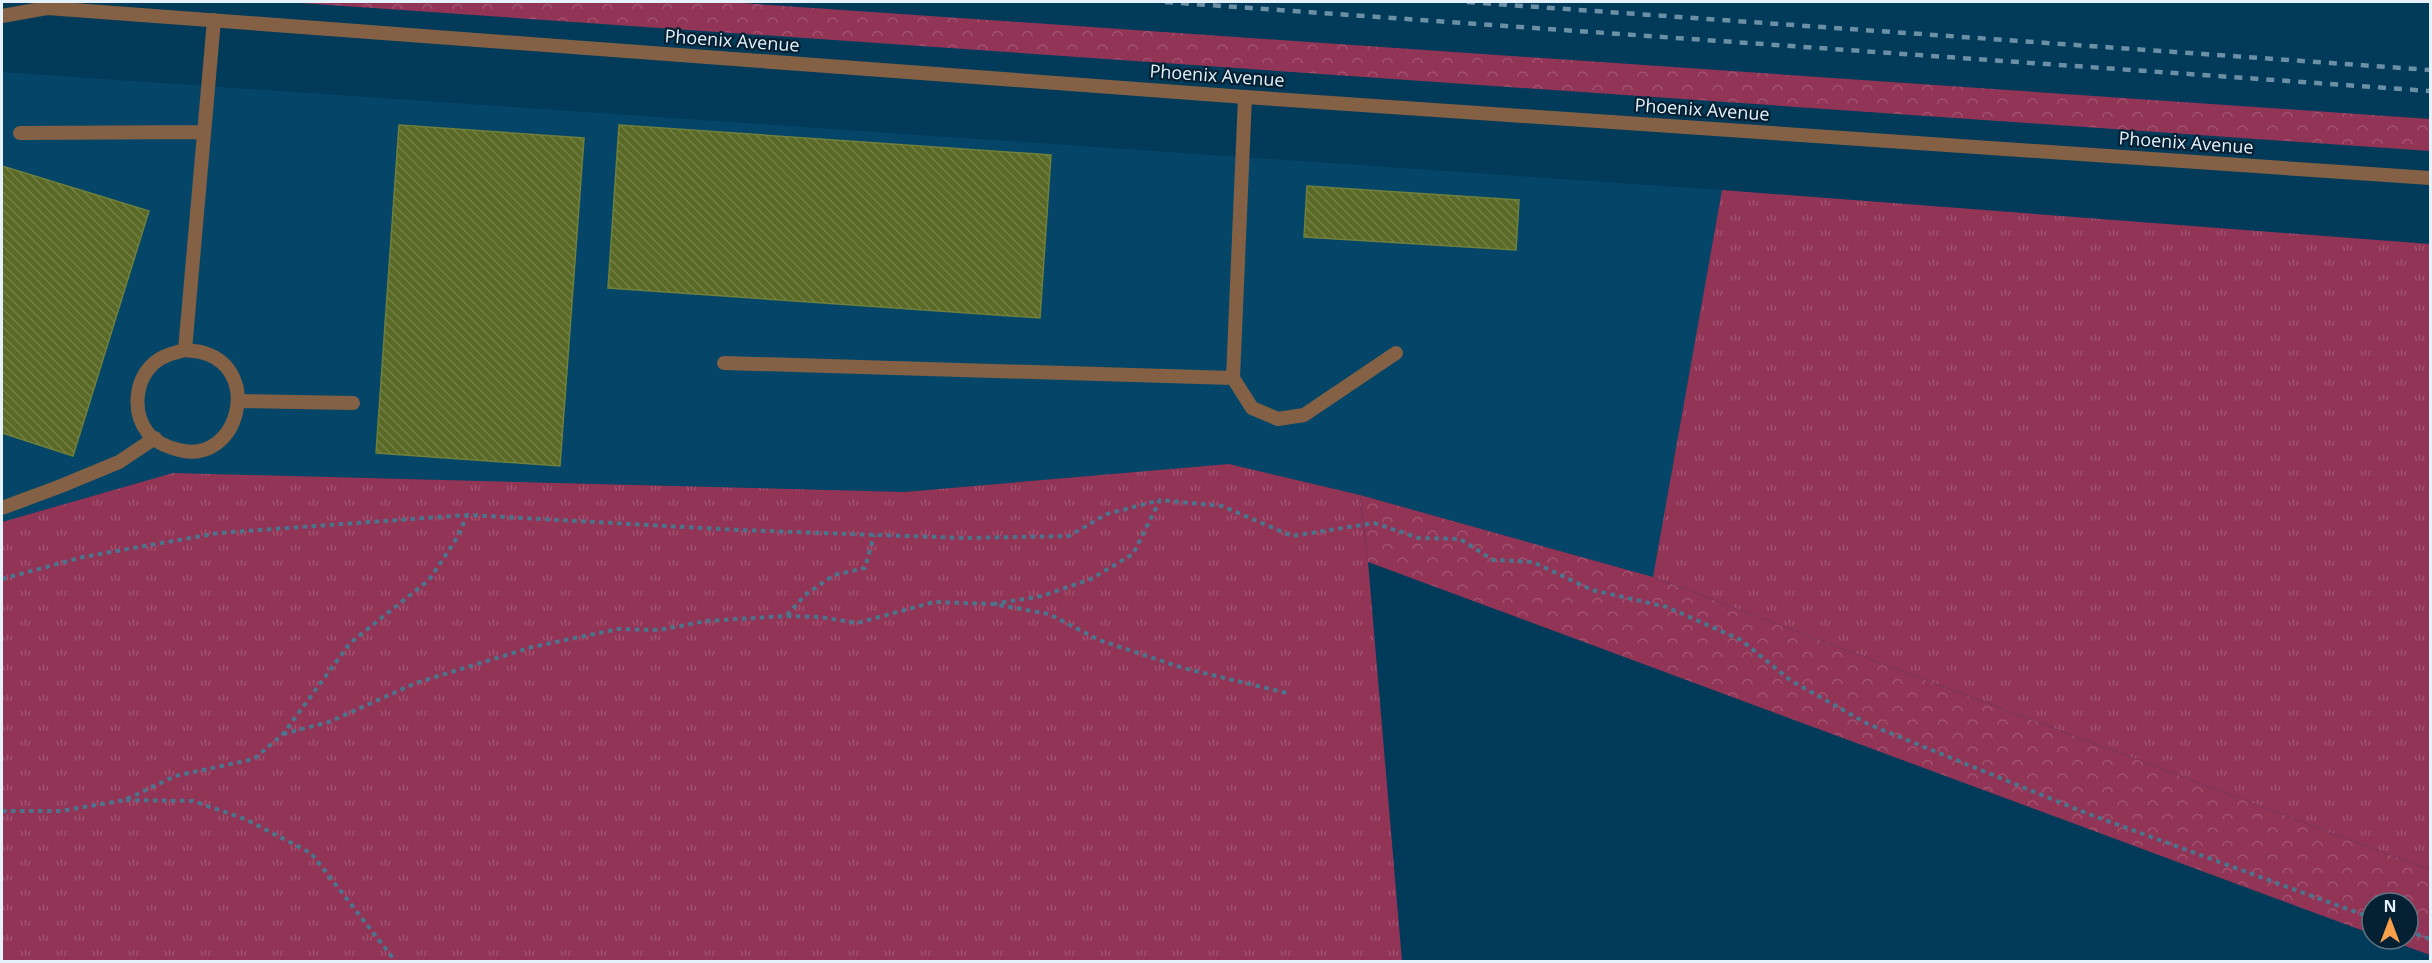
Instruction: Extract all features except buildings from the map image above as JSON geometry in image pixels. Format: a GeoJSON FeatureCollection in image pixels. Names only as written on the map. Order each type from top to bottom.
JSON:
{"type":"FeatureCollection","features":[{"type":"Feature","properties":{"kind":"lane","name":"Phoenix Avenue"},"geometry":{"type":"LineString","coordinates":[[2,16],[47,8],[1245,97],[2430,178]]}},
{"type":"Feature","properties":{"kind":"lane"},"geometry":{"type":"LineString","coordinates":[[185,350],[214,20]]}},
{"type":"Feature","properties":{"kind":"lane"},"geometry":{"type":"LineString","coordinates":[[1245,97],[1233,378],[1252,408],[1278,419],[1304,415],[1396,353]]}},
{"type":"Feature","properties":{"kind":"lane"},"geometry":{"type":"LineString","coordinates":[[20,133],[204,132]]}},
{"type":"Feature","properties":{"kind":"lane"},"geometry":{"type":"LineString","coordinates":[[185,350],[204,353],[219,362],[231,375],[238,391],[239,401],[236,418],[227,434],[203,450],[186,452],[160,444],[147,432],[140,416],[137,399],[143,378],[153,364],[168,355],[185,350]]}},
{"type":"Feature","properties":{"kind":"lane"},"geometry":{"type":"LineString","coordinates":[[724,363],[1233,378]]}},
{"type":"Feature","properties":{"kind":"lane"},"geometry":{"type":"LineString","coordinates":[[239,401],[353,403]]}},
{"type":"Feature","properties":{"kind":"lane"},"geometry":{"type":"LineString","coordinates":[[2,508],[120,462],[155,438]]}},
{"type":"Feature","properties":{"kind":"path"},"geometry":{"type":"LineString","coordinates":[[993,604],[1042,596],[1091,579],[1133,554],[1160,500]]}},
{"type":"Feature","properties":{"kind":"path"},"geometry":{"type":"LineString","coordinates":[[2,579],[83,557],[218,533],[467,515],[874,535],[963,538],[1069,536],[1107,514],[1160,500],[1222,506],[1293,536],[1374,523],[1419,538],[1460,539],[1493,560],[1533,562],[1592,590],[1667,607],[1741,640],[1790,680],[1868,724],[2086,813],[2360,914]]}},
{"type":"Feature","properties":{"kind":"path"},"geometry":{"type":"LineString","coordinates":[[125,800],[175,776],[254,759],[283,734],[350,643],[429,580],[457,538],[467,515]]}},
{"type":"Feature","properties":{"kind":"path"},"geometry":{"type":"LineString","coordinates":[[786,616],[805,595],[834,575],[865,568],[874,535]]}},
{"type":"Feature","properties":{"kind":"path"},"geometry":{"type":"LineString","coordinates":[[283,734],[329,722],[416,682],[532,647],[618,629],[659,630],[706,621],[786,616],[820,617],[857,623],[934,602],[993,604],[1049,614],[1099,640],[1183,668],[1287,693]]}},
{"type":"Feature","properties":{"kind":"path"},"geometry":{"type":"LineString","coordinates":[[2,811],[61,812],[125,800],[193,801],[245,819],[311,853],[396,962]]}},
{"type":"Feature","properties":{"kind":"shaded area"},"geometry":{"type":"Polygon","coordinates":[[[2,72],[1722,190],[1653,577],[1360,495],[1229,464],[904,492],[173,473],[2,522],[2,72]]]}},
{"type":"Feature","properties":{"kind":"green space"},"geometry":{"type":"Polygon","coordinates":[[[286,2],[727,2],[2430,119],[2430,151],[286,2]]]}},
{"type":"Feature","properties":{"kind":"green space"},"geometry":{"type":"Polygon","coordinates":[[[1722,190],[2430,244],[2430,870],[1653,577],[1722,190]]]}},
{"type":"Feature","properties":{"kind":"green space"},"geometry":{"type":"Polygon","coordinates":[[[1229,464],[1360,495],[1368,562],[1402,961],[2,962],[2,522],[173,473],[904,492],[1229,464]]]}},
{"type":"Feature","properties":{"kind":"green space"},"geometry":{"type":"Polygon","coordinates":[[[1360,495],[1653,577],[2430,870],[2430,955],[2419,951],[2420,891],[2360,891],[2360,930],[1368,562],[1360,495]]]}},
{"type":"Feature","properties":{"kind":"railway"},"geometry":{"type":"LineString","coordinates":[[1165,2],[2430,91]]}},
{"type":"Feature","properties":{"kind":"railway"},"geometry":{"type":"LineString","coordinates":[[1467,2],[2430,70]]}}]}
